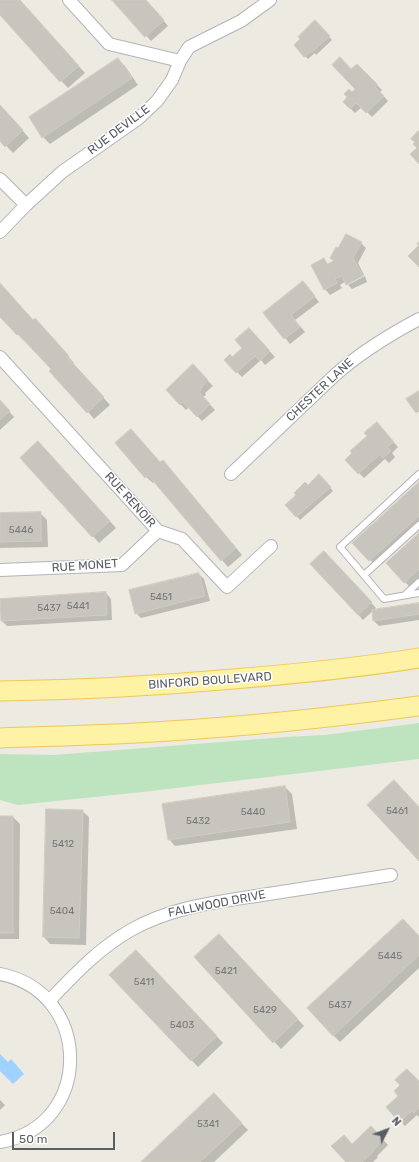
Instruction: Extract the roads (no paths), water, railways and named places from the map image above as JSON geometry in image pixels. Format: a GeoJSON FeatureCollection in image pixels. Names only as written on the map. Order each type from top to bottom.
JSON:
{"type":"FeatureCollection","features":[{"type":"Feature","properties":{"kind":"main road","name":"BINFORD BOULEVARD"},"geometry":{"type":"LineString","coordinates":[[0,691],[128,687],[207,682],[313,672],[419,658]]}},
{"type":"Feature","properties":{"kind":"main road"},"geometry":{"type":"LineString","coordinates":[[0,738],[143,733],[218,728],[334,717],[419,706]]}},
{"type":"Feature","properties":{"kind":"street"},"geometry":{"type":"LineString","coordinates":[[70,0],[109,44],[180,61]]}},
{"type":"Feature","properties":{"kind":"street","name":"RUE DEVILLE"},"geometry":{"type":"LineString","coordinates":[[0,232],[26,205],[62,172],[139,118],[157,101],[172,80],[180,61],[189,47],[241,21],[270,0]]}},
{"type":"Feature","properties":{"kind":"street"},"geometry":{"type":"LineString","coordinates":[[0,179],[26,205]]}},
{"type":"Feature","properties":{"kind":"street","name":"CHESTER LANE"},"geometry":{"type":"LineString","coordinates":[[231,474],[335,375],[383,339],[419,319]]}},
{"type":"Feature","properties":{"kind":"street","name":"RUE RENOIR"},"geometry":{"type":"LineString","coordinates":[[0,357],[158,532],[182,539],[227,587],[272,546]]}},
{"type":"Feature","properties":{"kind":"street","name":"RUE MONET"},"geometry":{"type":"LineString","coordinates":[[0,570],[122,565],[158,532]]}},
{"type":"Feature","properties":{"kind":"street","name":"FALLWOOD DRIVE"},"geometry":{"type":"LineString","coordinates":[[48,1001],[108,944],[129,930],[155,918],[204,904],[391,875]]}},
{"type":"Feature","properties":{"kind":"street"},"geometry":{"type":"LineString","coordinates":[[0,974],[17,979],[29,985],[39,992],[60,1016],[69,1039],[71,1064],[66,1088],[61,1100],[54,1110],[40,1124],[22,1136],[0,1142]]}},
{"type":"Feature","properties":{"kind":"lane"},"geometry":{"type":"LineString","coordinates":[[419,474],[340,547],[384,599],[419,593]]}},
{"type":"Feature","properties":{"kind":"lane"},"geometry":{"type":"LineString","coordinates":[[364,575],[419,525]]}},
{"type":"Feature","properties":{"kind":"lane"},"geometry":{"type":"LineString","coordinates":[[405,595],[419,582]]}},
{"type":"Feature","properties":{"kind":"water"},"geometry":{"type":"Polygon","coordinates":[[[0,1054],[8,1062],[11,1059],[24,1074],[13,1084],[0,1071],[0,1054]]]}}]}
